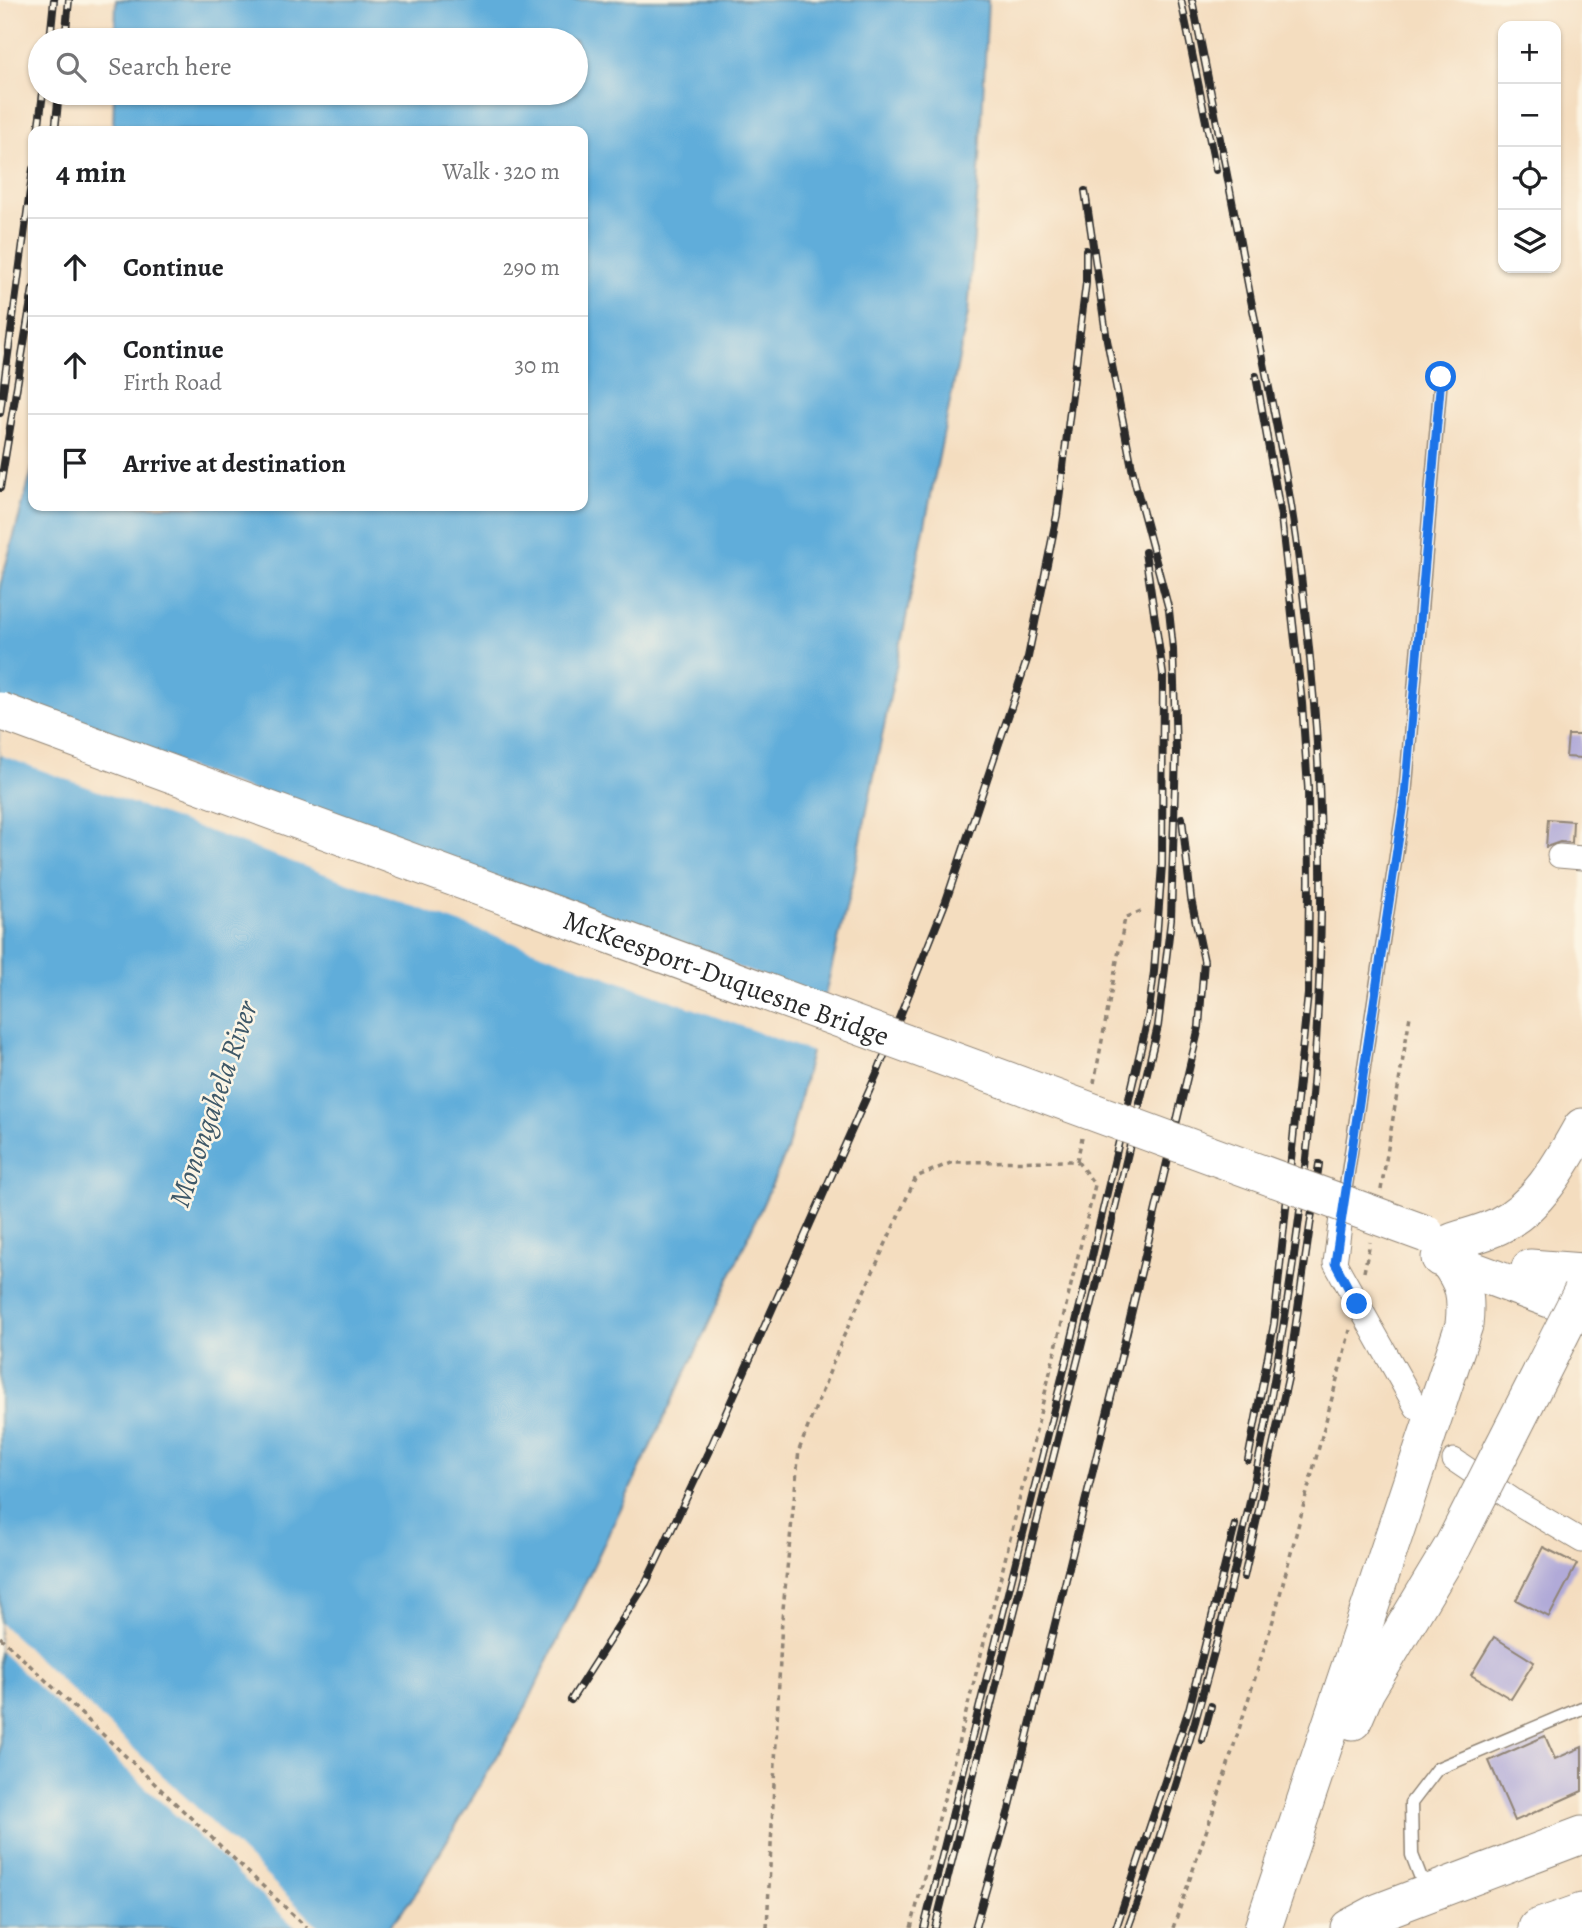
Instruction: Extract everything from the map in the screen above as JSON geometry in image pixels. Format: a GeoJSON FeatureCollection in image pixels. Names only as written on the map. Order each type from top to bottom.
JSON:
{"type":"FeatureCollection","features":[{"type":"Feature","properties":{"kind":"main road","name":"McKeesport-Duquesne Bridge"},"geometry":{"type":"LineString","coordinates":[[0,711],[1436,1246]]}},
{"type":"Feature","properties":{"kind":"main road","name":"McKeesport-Duquesne Bridge"},"geometry":{"type":"LineString","coordinates":[[0,729],[1436,1246]]}},
{"type":"Feature","properties":{"kind":"main road"},"geometry":{"type":"LineString","coordinates":[[1436,1246],[1499,1226],[1530,1204],[1556,1173],[1582,1127]]}},
{"type":"Feature","properties":{"kind":"main road"},"geometry":{"type":"LineString","coordinates":[[1265,1928],[1366,1691],[1453,1546],[1582,1290],[1531,1281],[1436,1246]]}},
{"type":"Feature","properties":{"kind":"main road"},"geometry":{"type":"LineString","coordinates":[[1265,1928],[1464,1325],[1466,1298],[1459,1277],[1436,1246]]}},
{"type":"Feature","properties":{"kind":"main road"},"geometry":{"type":"LineString","coordinates":[[1531,1281],[1582,1272]]}},
{"type":"Feature","properties":{"kind":"main road"},"geometry":{"type":"LineString","coordinates":[[1531,1281],[1582,1311]]}},
{"type":"Feature","properties":{"kind":"main road"},"geometry":{"type":"LineString","coordinates":[[1531,1281],[1582,1332]]}},
{"type":"Feature","properties":{"kind":"main road"},"geometry":{"type":"LineString","coordinates":[[1349,1928],[1379,1912],[1582,1835]]}},
{"type":"Feature","properties":{"kind":"main road"},"geometry":{"type":"LineString","coordinates":[[1537,1928],[1582,1912]]}},
{"type":"Feature","properties":{"kind":"street"},"geometry":{"type":"LineString","coordinates":[[1342,1210],[1335,1263],[1416,1407]]}},
{"type":"Feature","properties":{"kind":"street"},"geometry":{"type":"LineString","coordinates":[[1454,1460],[1519,1504],[1582,1541]]}},
{"type":"Feature","properties":{"kind":"lane"},"geometry":{"type":"LineString","coordinates":[[1342,1210],[1405,796],[1441,377]]}},
{"type":"Feature","properties":{"kind":"lane"},"geometry":{"type":"LineString","coordinates":[[1427,1893],[1412,1855],[1411,1803],[1437,1769],[1582,1708]]}},
{"type":"Feature","properties":{"kind":"path"},"geometry":{"type":"LineString","coordinates":[[1094,1083],[1125,918],[1141,911]]}},
{"type":"Feature","properties":{"kind":"path"},"geometry":{"type":"LineString","coordinates":[[1379,1200],[1410,1016]]}},
{"type":"Feature","properties":{"kind":"path"},"geometry":{"type":"LineString","coordinates":[[911,1928],[1003,1568],[1095,1185],[1077,1161],[1083,1135]]}},
{"type":"Feature","properties":{"kind":"path"},"geometry":{"type":"LineString","coordinates":[[767,1928],[782,1619],[799,1450],[842,1340],[916,1177],[954,1162],[1077,1161]]}},
{"type":"Feature","properties":{"kind":"path"},"geometry":{"type":"LineString","coordinates":[[1172,1928],[1217,1800],[1274,1617],[1357,1304],[1371,1239]]}},
{"type":"Feature","properties":{"kind":"path"},"geometry":{"type":"LineString","coordinates":[[0,1637],[307,1928]]}},
{"type":"Feature","properties":{"kind":"water","name":"Monongahela River"},"geometry":{"type":"Polygon","coordinates":[[[116,0],[988,0],[980,159],[968,313],[853,879],[787,1151],[699,1345],[522,1715],[414,1896],[388,1928],[0,1928],[0,586],[28,485],[28,511],[588,511],[588,126],[113,126],[114,105],[588,105],[588,28],[115,28],[116,0]]]}},
{"type":"Feature","properties":{"kind":"pier"},"geometry":{"type":"Polygon","coordinates":[[[0,699],[827,1000],[815,1053],[0,755],[0,699]]]}},
{"type":"Feature","properties":{"kind":"pier"},"geometry":{"type":"Polygon","coordinates":[[[0,1623],[320,1928],[296,1928],[0,1651],[0,1623]]]}},
{"type":"Feature","properties":{"kind":"building"},"geometry":{"type":"Polygon","coordinates":[[[1568,735],[1582,735],[1582,758],[1566,757],[1568,735]]]}},
{"type":"Feature","properties":{"kind":"building"},"geometry":{"type":"Polygon","coordinates":[[[1548,819],[1573,821],[1572,843],[1560,842],[1546,847],[1548,819]]]}},
{"type":"Feature","properties":{"kind":"building"},"geometry":{"type":"Polygon","coordinates":[[[1543,1547],[1577,1564],[1549,1617],[1516,1600],[1543,1547]]]}},
{"type":"Feature","properties":{"kind":"building"},"geometry":{"type":"Polygon","coordinates":[[[1494,1637],[1534,1662],[1511,1699],[1471,1675],[1494,1637]]]}},
{"type":"Feature","properties":{"kind":"building"},"geometry":{"type":"Polygon","coordinates":[[[1545,1736],[1555,1759],[1582,1747],[1582,1791],[1515,1821],[1489,1761],[1545,1736]]]}},
{"type":"Feature","properties":{"kind":"railway"},"geometry":{"type":"LineString","coordinates":[[51,28],[54,0]]}},
{"type":"Feature","properties":{"kind":"railway"},"geometry":{"type":"LineString","coordinates":[[66,28],[69,0]]}},
{"type":"Feature","properties":{"kind":"railway"},"geometry":{"type":"LineString","coordinates":[[1181,0],[1216,170]]}},
{"type":"Feature","properties":{"kind":"railway"},"geometry":{"type":"LineString","coordinates":[[1128,1928],[1184,1760],[1216,1646],[1256,1473],[1274,1381],[1302,1196],[1318,1009],[1320,822],[1316,728],[1302,581],[1280,445],[1192,0]]}},
{"type":"Feature","properties":{"kind":"railway"},"geometry":{"type":"LineString","coordinates":[[39,126],[41,105]]}},
{"type":"Feature","properties":{"kind":"railway"},"geometry":{"type":"LineString","coordinates":[[56,126],[58,105]]}},
{"type":"Feature","properties":{"kind":"railway"},"geometry":{"type":"LineString","coordinates":[[935,1928],[1101,1267],[1158,1026],[1171,919],[1176,752],[1169,610],[1135,483],[1107,340],[1085,191]]}},
{"type":"Feature","properties":{"kind":"railway"},"geometry":{"type":"LineString","coordinates":[[0,413],[28,206]]}},
{"type":"Feature","properties":{"kind":"railway"},"geometry":{"type":"LineString","coordinates":[[571,1700],[646,1583],[713,1442],[878,1071],[946,901],[1028,657],[1057,515],[1086,283],[1086,250]]}},
{"type":"Feature","properties":{"kind":"railway"},"geometry":{"type":"LineString","coordinates":[[0,488],[28,319]]}},
{"type":"Feature","properties":{"kind":"railway"},"geometry":{"type":"LineString","coordinates":[[1248,1460],[1274,1324],[1308,994],[1309,880],[1308,788],[1302,703],[1281,516],[1256,376]]}},
{"type":"Feature","properties":{"kind":"railway"},"geometry":{"type":"LineString","coordinates":[[924,1928],[1085,1286],[1148,1018],[1162,865],[1163,674],[1145,552]]}},
{"type":"Feature","properties":{"kind":"railway"},"geometry":{"type":"LineString","coordinates":[[975,1928],[1009,1810],[1199,1027],[1204,961],[1191,899],[1182,818]]}},
{"type":"Feature","properties":{"kind":"railway"},"geometry":{"type":"LineString","coordinates":[[1244,1577],[1288,1378],[1319,1164]]}},
{"type":"Feature","properties":{"kind":"railway"},"geometry":{"type":"LineString","coordinates":[[1116,1928],[1189,1709],[1235,1525]]}},
{"type":"Feature","properties":{"kind":"railway"},"geometry":{"type":"LineString","coordinates":[[1202,1740],[1211,1706]]}},
{"type":"Feature","properties":{"kind":"route"},"geometry":{"type":"LineString","coordinates":[[1357,1304],[1335,1263],[1405,796],[1441,377]]}}]}
